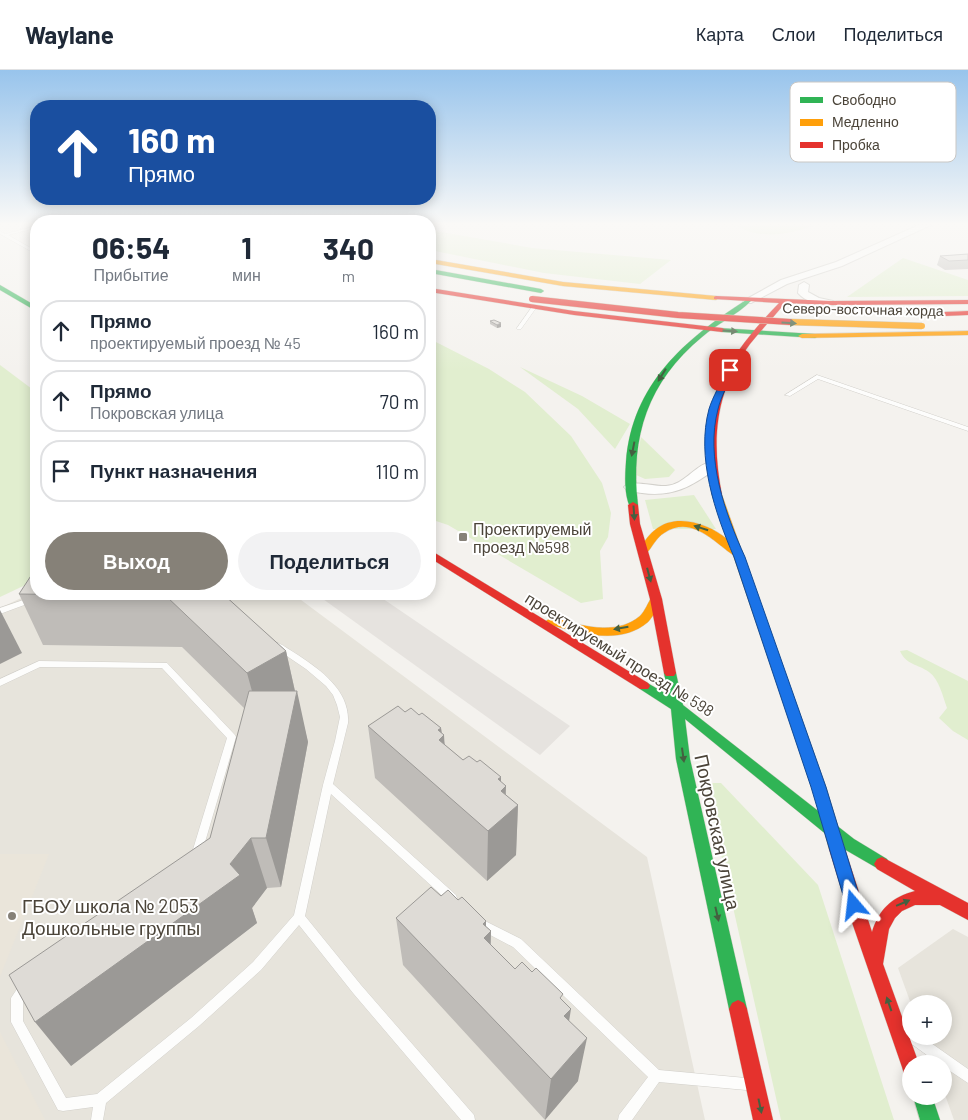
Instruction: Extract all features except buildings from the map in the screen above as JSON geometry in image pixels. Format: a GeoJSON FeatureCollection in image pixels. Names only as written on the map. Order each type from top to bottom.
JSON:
{"type":"FeatureCollection","features":[{"type":"Feature","properties":{"kind":"main road","name":"Северо-восточная хорда"},"geometry":{"type":"LineString","coordinates":[[438,274],[535,299]]}},
{"type":"Feature","properties":{"kind":"main road"},"geometry":{"type":"LineString","coordinates":[[493,274],[642,294],[748,301],[852,304],[968,302]]}},
{"type":"Feature","properties":{"kind":"main road","name":"Северо-восточная хорда"},"geometry":{"type":"LineString","coordinates":[[436,281],[535,299],[708,319],[829,325],[921,321],[968,313]]}},
{"type":"Feature","properties":{"kind":"main road"},"geometry":{"type":"LineString","coordinates":[[0,287],[30,305]]}},
{"type":"Feature","properties":{"kind":"main road"},"geometry":{"type":"LineString","coordinates":[[436,291],[535,299],[652,326],[668,331],[676,338],[680,346],[676,357]]}},
{"type":"Feature","properties":{"kind":"main road"},"geometry":{"type":"LineString","coordinates":[[616,319],[670,320],[681,314],[681,306],[673,301],[642,294]]}},
{"type":"Feature","properties":{"kind":"main road"},"geometry":{"type":"LineString","coordinates":[[630,480],[639,425],[648,401],[664,371],[706,329],[748,301]]}},
{"type":"Feature","properties":{"kind":"main road"},"geometry":{"type":"LineString","coordinates":[[782,303],[754,332],[724,382],[714,408],[710,432],[710,466],[728,533],[739,557],[832,831],[854,905],[907,1055]]}},
{"type":"Feature","properties":{"kind":"main road"},"geometry":{"type":"LineString","coordinates":[[852,304],[818,308],[809,314],[809,320],[832,332],[848,335],[876,336]]}},
{"type":"Feature","properties":{"kind":"main road"},"geometry":{"type":"LineString","coordinates":[[616,319],[706,329],[815,336],[968,333]]}},
{"type":"Feature","properties":{"kind":"main road","name":"Северо-восточная хорда"},"geometry":{"type":"LineString","coordinates":[[921,321],[968,325]]}},
{"type":"Feature","properties":{"kind":"main road"},"geometry":{"type":"LineString","coordinates":[[737,359],[752,348],[775,340],[815,336]]}},
{"type":"Feature","properties":{"kind":"main road","name":"Покровская улица"},"geometry":{"type":"LineString","coordinates":[[630,480],[635,524],[656,599],[662,639],[677,706],[685,767],[763,1120]]}},
{"type":"Feature","properties":{"kind":"main road"},"geometry":{"type":"LineString","coordinates":[[643,551],[660,531],[673,525],[689,525],[715,534],[730,546],[739,557]]}},
{"type":"Feature","properties":{"kind":"main road","name":"проектируемый проезд № 598"},"geometry":{"type":"LineString","coordinates":[[436,558],[677,706],[716,735],[832,831],[874,860],[939,898],[968,912]]}},
{"type":"Feature","properties":{"kind":"main road"},"geometry":{"type":"LineString","coordinates":[[523,613],[583,629],[617,630],[633,626],[646,618],[656,599]]}},
{"type":"Feature","properties":{"kind":"main road"},"geometry":{"type":"LineString","coordinates":[[879,976],[876,948],[878,933],[883,920],[892,908],[901,902],[914,898],[939,898]]}},
{"type":"Feature","properties":{"kind":"main road"},"geometry":{"type":"LineString","coordinates":[[925,1105],[930,1120]]}},
{"type":"Feature","properties":{"kind":"street"},"geometry":{"type":"LineString","coordinates":[[748,301],[784,282],[810,274]]}},
{"type":"Feature","properties":{"kind":"street"},"geometry":{"type":"LineString","coordinates":[[782,303],[820,274]]}},
{"type":"Feature","properties":{"kind":"street"},"geometry":{"type":"LineString","coordinates":[[804,286],[804,292],[814,300],[852,304]]}},
{"type":"Feature","properties":{"kind":"street"},"geometry":{"type":"LineString","coordinates":[[630,480],[662,492],[677,489],[690,483],[710,466]]}},
{"type":"Feature","properties":{"kind":"lane"},"geometry":{"type":"LineString","coordinates":[[519,328],[535,299]]}},
{"type":"Feature","properties":{"kind":"lane"},"geometry":{"type":"LineString","coordinates":[[788,395],[818,377],[968,430]]}},
{"type":"Feature","properties":{"kind":"lane"},"geometry":{"type":"LineString","coordinates":[[0,611],[31,600]]}},
{"type":"Feature","properties":{"kind":"lane"},"geometry":{"type":"LineString","coordinates":[[32,978],[17,998],[17,1022],[63,1105],[100,1100],[195,1022],[257,966],[299,917],[344,718],[340,698],[326,681],[270,640]]}},
{"type":"Feature","properties":{"kind":"lane"},"geometry":{"type":"LineString","coordinates":[[0,683],[39,664],[164,665],[232,736],[196,857],[188,863]]}},
{"type":"Feature","properties":{"kind":"lane"},"geometry":{"type":"LineString","coordinates":[[328,785],[456,901]]}},
{"type":"Feature","properties":{"kind":"lane"},"geometry":{"type":"LineString","coordinates":[[471,915],[486,928],[517,943],[656,1076],[755,1085]]}},
{"type":"Feature","properties":{"kind":"lane"},"geometry":{"type":"LineString","coordinates":[[299,917],[357,989],[469,1120]]}},
{"type":"Feature","properties":{"kind":"lane"},"geometry":{"type":"LineString","coordinates":[[897,1027],[968,1077]]}},
{"type":"Feature","properties":{"kind":"lane"},"geometry":{"type":"LineString","coordinates":[[624,1120],[656,1076]]}},
{"type":"Feature","properties":{"kind":"lane"},"geometry":{"type":"LineString","coordinates":[[97,1120],[100,1100]]}},
{"type":"Feature","properties":{"kind":"shaded area"},"geometry":{"type":"Polygon","coordinates":[[[30,594],[30,600],[301,600],[647,857],[705,1120],[0,1120],[0,608],[30,594]]]}},
{"type":"Feature","properties":{"kind":"shaded area"},"geometry":{"type":"Polygon","coordinates":[[[324,600],[385,600],[570,726],[540,755],[324,600]]]}},
{"type":"Feature","properties":{"kind":"shaded area","name":"ГБОУ школа № 2053 Дошкольные группы"},"geometry":{"type":"Polygon","coordinates":[[[0,854],[49,854],[0,977],[0,854]]]}},
{"type":"Feature","properties":{"kind":"shaded area"},"geometry":{"type":"Polygon","coordinates":[[[953,929],[968,937],[968,1120],[954,1120],[949,1105],[952,1105],[952,1055],[930,1055],[926,1045],[952,1045],[952,995],[908,995],[898,968],[953,929]]]}},
{"type":"Feature","properties":{"kind":"shaded area"},"geometry":{"type":"Polygon","coordinates":[[[0,1032],[45,1120],[0,1120],[0,1032]]]}},
{"type":"Feature","properties":{"kind":"green space"},"geometry":{"type":"Polygon","coordinates":[[[553,274],[653,274],[640,284],[553,274]]]}},
{"type":"Feature","properties":{"kind":"green space"},"geometry":{"type":"Polygon","coordinates":[[[880,274],[950,274],[968,280],[968,296],[847,297],[880,274]]]}},
{"type":"Feature","properties":{"kind":"green space"},"geometry":{"type":"Polygon","coordinates":[[[436,342],[489,369],[525,392],[571,436],[602,483],[611,513],[608,537],[600,551],[603,599],[581,603],[448,525],[436,521],[436,342]]]}},
{"type":"Feature","properties":{"kind":"green space"},"geometry":{"type":"Polygon","coordinates":[[[0,365],[30,388],[30,583],[0,597],[0,365]]]}},
{"type":"Feature","properties":{"kind":"green space"},"geometry":{"type":"Polygon","coordinates":[[[520,367],[582,396],[630,424],[615,449],[578,409],[520,367]]]}},
{"type":"Feature","properties":{"kind":"green space"},"geometry":{"type":"Polygon","coordinates":[[[641,437],[675,470],[669,477],[645,479],[634,474],[641,437]]]}},
{"type":"Feature","properties":{"kind":"green space"},"geometry":{"type":"Polygon","coordinates":[[[694,495],[716,529],[653,529],[645,500],[694,495]]]}},
{"type":"Feature","properties":{"kind":"green space"},"geometry":{"type":"Polygon","coordinates":[[[907,650],[968,681],[968,740],[953,731],[939,718],[947,708],[938,684],[929,672],[906,659],[900,651],[907,650]]]}},
{"type":"Feature","properties":{"kind":"green space"},"geometry":{"type":"Polygon","coordinates":[[[705,783],[721,783],[818,885],[894,1120],[781,1120],[705,783]]]}},
{"type":"Feature","properties":{"kind":"traffic: fast"},"geometry":{"type":"LineString","coordinates":[[447,274],[541,291]]}},
{"type":"Feature","properties":{"kind":"traffic: fast"},"geometry":{"type":"LineString","coordinates":[[0,287],[30,305]]}},
{"type":"Feature","properties":{"kind":"traffic: fast"},"geometry":{"type":"LineString","coordinates":[[633,505],[630,474],[631,455],[640,418],[657,383],[668,367],[695,339],[748,301]]}},
{"type":"Feature","properties":{"kind":"traffic: fast"},"geometry":{"type":"LineString","coordinates":[[722,330],[815,336]]}},
{"type":"Feature","properties":{"kind":"traffic: fast"},"geometry":{"type":"LineString","coordinates":[[670,673],[677,706],[683,759],[738,1009]]}},
{"type":"Feature","properties":{"kind":"traffic: fast"},"geometry":{"type":"LineString","coordinates":[[644,686],[688,714],[849,844],[882,864]]}},
{"type":"Feature","properties":{"kind":"traffic: fast"},"geometry":{"type":"LineString","coordinates":[[925,1105],[930,1120]]}},
{"type":"Feature","properties":{"kind":"traffic: slow"},"geometry":{"type":"LineString","coordinates":[[505,274],[563,284],[716,298]]}},
{"type":"Feature","properties":{"kind":"traffic: slow"},"geometry":{"type":"LineString","coordinates":[[790,322],[922,326]]}},
{"type":"Feature","properties":{"kind":"traffic: slow"},"geometry":{"type":"LineString","coordinates":[[802,336],[968,333]]}},
{"type":"Feature","properties":{"kind":"traffic: slow"},"geometry":{"type":"LineString","coordinates":[[717,495],[819,787],[837,849]]}},
{"type":"Feature","properties":{"kind":"traffic: slow"},"geometry":{"type":"LineString","coordinates":[[643,551],[661,530],[681,524],[692,525],[711,532],[735,552]]}},
{"type":"Feature","properties":{"kind":"traffic: slow"},"geometry":{"type":"LineString","coordinates":[[552,621],[586,630],[623,630],[634,626],[644,619],[656,599]]}},
{"type":"Feature","properties":{"kind":"traffic: jam"},"geometry":{"type":"LineString","coordinates":[[436,291],[574,313],[722,330]]}},
{"type":"Feature","properties":{"kind":"traffic: jam"},"geometry":{"type":"LineString","coordinates":[[716,298],[832,303],[968,302]]}},
{"type":"Feature","properties":{"kind":"traffic: jam"},"geometry":{"type":"LineString","coordinates":[[532,299],[678,315],[790,322]]}},
{"type":"Feature","properties":{"kind":"traffic: jam"},"geometry":{"type":"LineString","coordinates":[[717,495],[712,466],[711,439],[714,414],[721,390],[745,345],[782,303]]}},
{"type":"Feature","properties":{"kind":"traffic: jam"},"geometry":{"type":"LineString","coordinates":[[920,315],[968,313]]}},
{"type":"Feature","properties":{"kind":"traffic: jam"},"geometry":{"type":"LineString","coordinates":[[633,505],[635,524],[656,599],[670,673]]}},
{"type":"Feature","properties":{"kind":"traffic: jam"},"geometry":{"type":"LineString","coordinates":[[436,557],[644,686]]}},
{"type":"Feature","properties":{"kind":"traffic: jam"},"geometry":{"type":"LineString","coordinates":[[837,849],[854,905],[907,1055]]}},
{"type":"Feature","properties":{"kind":"traffic: jam"},"geometry":{"type":"LineString","coordinates":[[882,864],[968,912]]}},
{"type":"Feature","properties":{"kind":"traffic: jam"},"geometry":{"type":"LineString","coordinates":[[877,959],[878,939],[884,920],[896,906],[915,898],[939,898]]}},
{"type":"Feature","properties":{"kind":"traffic: jam"},"geometry":{"type":"LineString","coordinates":[[738,1009],[763,1120]]}},
{"type":"Feature","properties":{"kind":"place","name":"Проектируемый проезд №598"},"geometry":{"type":"Point","coordinates":[463,537]}},
{"type":"Feature","properties":{"kind":"place","name":"ГБОУ школа № 2053 Дошкольные группы"},"geometry":{"type":"Point","coordinates":[12,916]}},
{"type":"Feature","properties":{"kind":"route"},"geometry":{"type":"LineString","coordinates":[[730,370],[714,408],[710,432],[710,466],[728,533],[739,557],[818,787],[854,905]]}}]}
